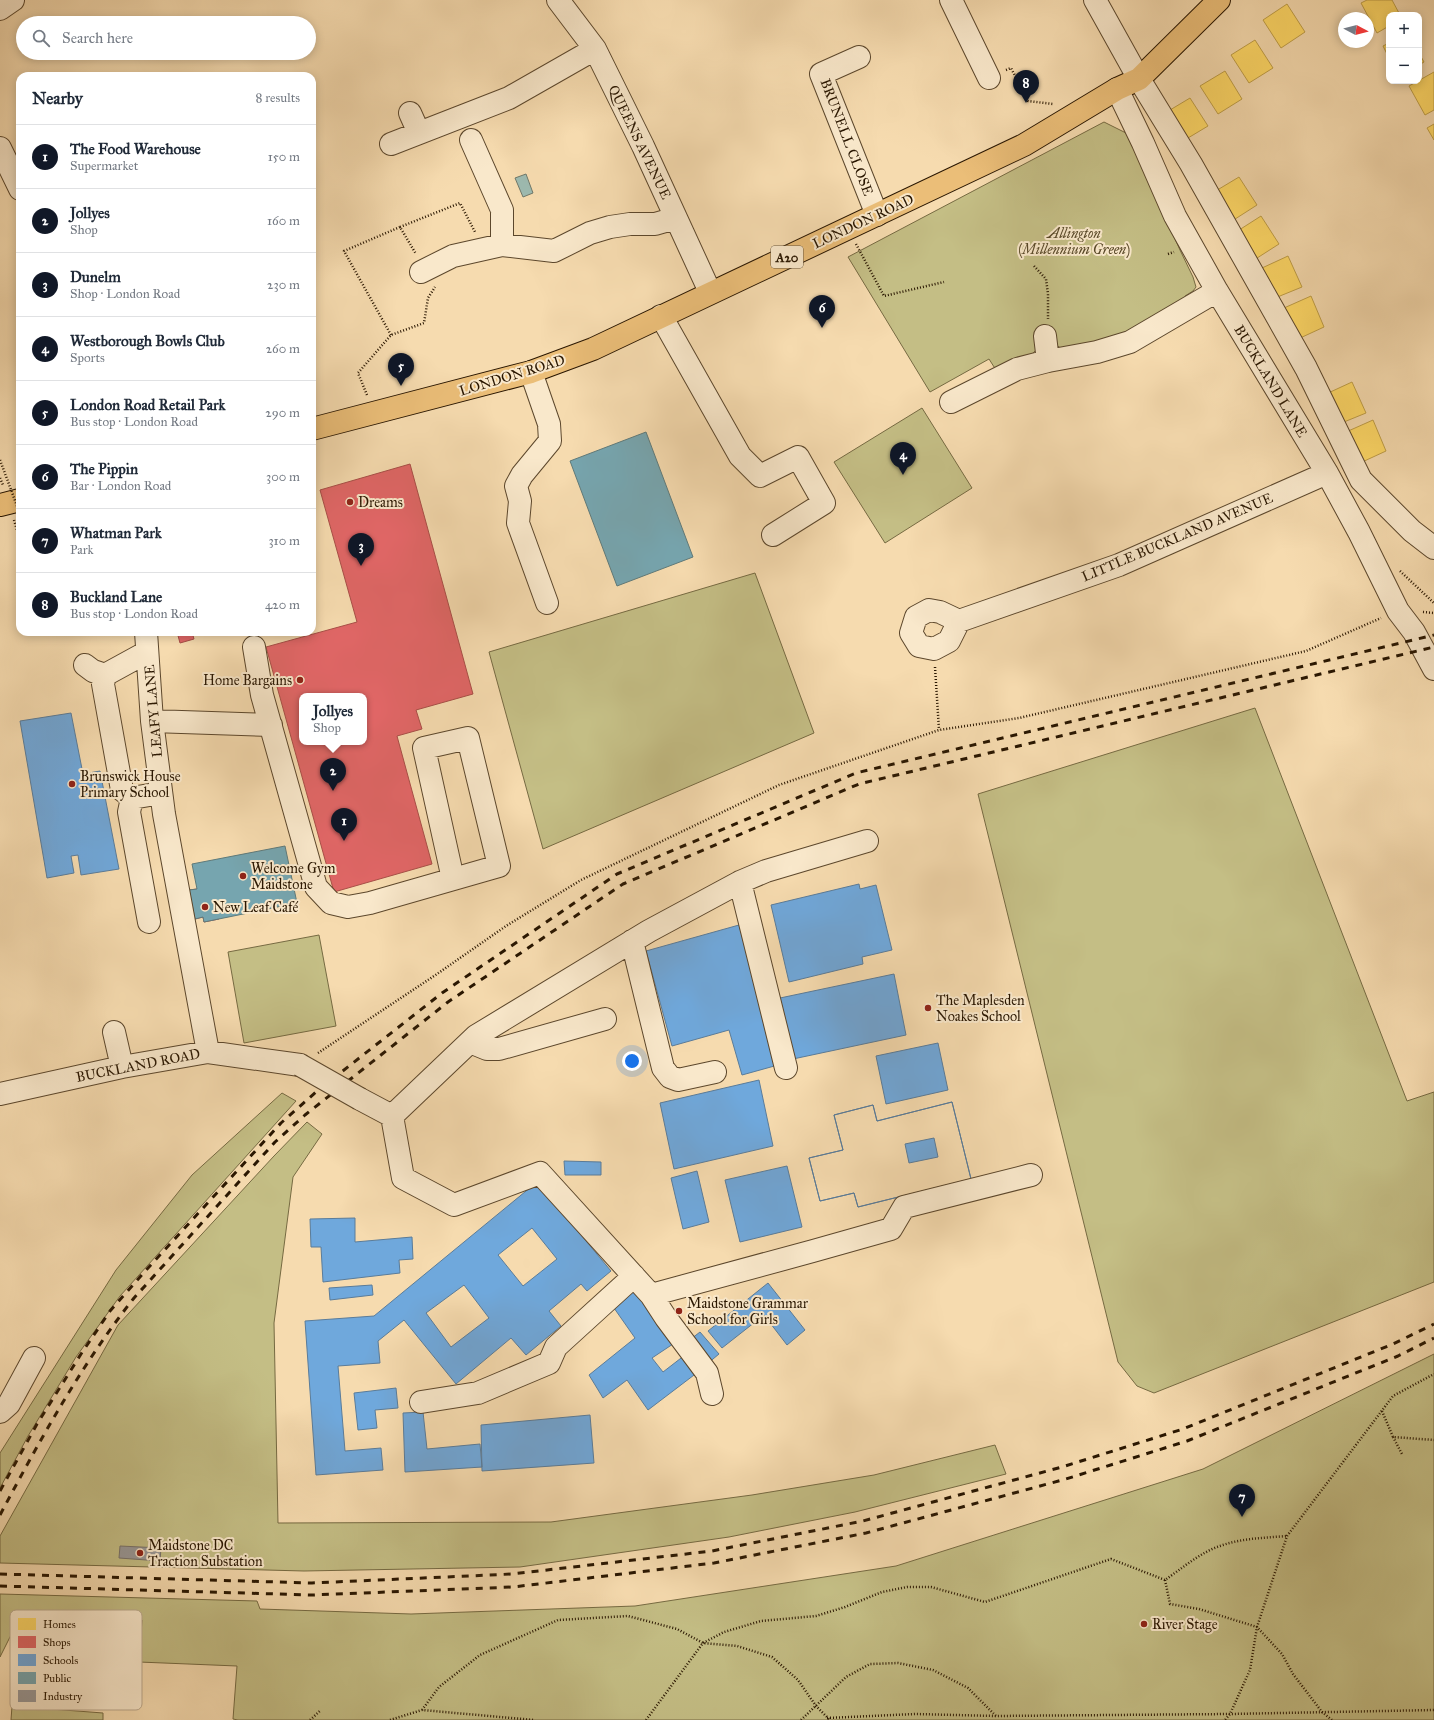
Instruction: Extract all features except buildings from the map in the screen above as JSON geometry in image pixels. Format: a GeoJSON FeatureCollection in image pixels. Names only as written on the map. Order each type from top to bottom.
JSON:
{"type":"FeatureCollection","features":[{"type":"Feature","properties":{"kind":"main road","name":"LONDON ROAD"},"geometry":{"type":"LineString","coordinates":[[316,428],[531,372],[593,349],[710,292],[877,215],[1024,145],[1060,125],[1117,89],[1139,79],[1219,0]]}},
{"type":"Feature","properties":{"kind":"street"},"geometry":{"type":"LineString","coordinates":[[0,9],[13,0]]}},
{"type":"Feature","properties":{"kind":"street","name":"QUEENS AVENUE"},"geometry":{"type":"LineString","coordinates":[[558,0],[595,49],[710,292]]}},
{"type":"Feature","properties":{"kind":"street"},"geometry":{"type":"LineString","coordinates":[[951,0],[989,78]]}},
{"type":"Feature","properties":{"kind":"street"},"geometry":{"type":"LineString","coordinates":[[1095,0],[1139,79],[1191,164],[1306,368],[1361,480],[1412,531],[1434,548]]}},
{"type":"Feature","properties":{"kind":"street"},"geometry":{"type":"LineString","coordinates":[[391,144],[509,98],[595,49]]}},
{"type":"Feature","properties":{"kind":"street","name":"BRUNELL CLOSE"},"geometry":{"type":"LineString","coordinates":[[858,57],[821,74],[877,215]]}},
{"type":"Feature","properties":{"kind":"street","name":"BUCKLAND LANE"},"geometry":{"type":"LineString","coordinates":[[1117,89],[1143,143],[1175,216],[1216,291],[1360,532],[1398,610],[1414,632],[1434,669]]}},
{"type":"Feature","properties":{"kind":"street"},"geometry":{"type":"LineString","coordinates":[[410,113],[419,133]]}},
{"type":"Feature","properties":{"kind":"street"},"geometry":{"type":"LineString","coordinates":[[471,140],[502,210],[492,247]]}},
{"type":"Feature","properties":{"kind":"street"},"geometry":{"type":"LineString","coordinates":[[0,148],[16,181]]}},
{"type":"Feature","properties":{"kind":"street"},"geometry":{"type":"LineString","coordinates":[[428,279],[453,256],[492,247],[554,251],[590,233],[610,227],[630,224],[655,224],[676,218]]}},
{"type":"Feature","properties":{"kind":"street"},"geometry":{"type":"LineString","coordinates":[[950,402],[1026,366],[1097,352],[1130,342],[1216,291]]}},
{"type":"Feature","properties":{"kind":"street"},"geometry":{"type":"LineString","coordinates":[[661,316],[740,456],[760,476],[794,449],[824,503],[773,535]]}},
{"type":"Feature","properties":{"kind":"street"},"geometry":{"type":"LineString","coordinates":[[1045,336],[1048,361]]}},
{"type":"Feature","properties":{"kind":"street"},"geometry":{"type":"LineString","coordinates":[[531,372],[549,424],[550,441],[522,475],[516,486],[520,501],[518,524],[547,603]]}},
{"type":"Feature","properties":{"kind":"street","name":"LITTLE BUCKLAND AVENUE"},"geometry":{"type":"LineString","coordinates":[[958,621],[1119,564],[1326,473]]}},
{"type":"Feature","properties":{"kind":"street"},"geometry":{"type":"LineString","coordinates":[[929,610],[940,612],[958,621],[949,641],[934,649],[919,646],[911,633],[916,617],[929,610]]}},
{"type":"Feature","properties":{"kind":"street"},"geometry":{"type":"LineString","coordinates":[[146,642],[105,675],[103,684],[122,790],[132,798],[162,804]]}},
{"type":"Feature","properties":{"kind":"street","name":"LEAFY LANE"},"geometry":{"type":"LineString","coordinates":[[146,642],[152,722],[162,804],[208,1052]]}},
{"type":"Feature","properties":{"kind":"street"},"geometry":{"type":"LineString","coordinates":[[254,647],[262,695],[316,887],[331,903],[348,907],[370,903],[499,866],[468,738],[424,748],[453,879]]}},
{"type":"Feature","properties":{"kind":"street"},"geometry":{"type":"LineString","coordinates":[[84,665],[93,672],[105,675]]}},
{"type":"Feature","properties":{"kind":"street"},"geometry":{"type":"LineString","coordinates":[[152,722],[271,725]]}},
{"type":"Feature","properties":{"kind":"street"},"geometry":{"type":"LineString","coordinates":[[132,798],[129,812],[149,922]]}},
{"type":"Feature","properties":{"kind":"street"},"geometry":{"type":"LineString","coordinates":[[392,1116],[476,1036],[632,941],[740,882],[766,871],[867,840]]}},
{"type":"Feature","properties":{"kind":"street"},"geometry":{"type":"LineString","coordinates":[[740,882],[786,1068]]}},
{"type":"Feature","properties":{"kind":"street"},"geometry":{"type":"LineString","coordinates":[[632,941],[663,1068],[670,1077],[678,1080],[715,1072]]}},
{"type":"Feature","properties":{"kind":"street"},"geometry":{"type":"LineString","coordinates":[[470,1042],[487,1049],[499,1049],[605,1019]]}},
{"type":"Feature","properties":{"kind":"street"},"geometry":{"type":"LineString","coordinates":[[114,1032],[122,1067]]}},
{"type":"Feature","properties":{"kind":"street","name":"BUCKLAND ROAD"},"geometry":{"type":"LineString","coordinates":[[0,1094],[122,1067],[208,1052],[300,1065]]}},
{"type":"Feature","properties":{"kind":"street"},"geometry":{"type":"LineString","coordinates":[[300,1065],[392,1116]]}},
{"type":"Feature","properties":{"kind":"street"},"geometry":{"type":"LineString","coordinates":[[392,1116],[403,1178],[454,1204],[540,1173],[651,1295],[666,1318],[707,1373],[712,1394]]}},
{"type":"Feature","properties":{"kind":"street"},"geometry":{"type":"LineString","coordinates":[[651,1295],[891,1229],[904,1207],[1031,1175]]}},
{"type":"Feature","properties":{"kind":"street"},"geometry":{"type":"LineString","coordinates":[[421,1402],[478,1393],[549,1363],[556,1347],[634,1276]]}},
{"type":"Feature","properties":{"kind":"street"},"geometry":{"type":"LineString","coordinates":[[0,1412],[9,1404],[34,1358]]}},
{"type":"Feature","properties":{"kind":"path"},"geometry":{"type":"LineString","coordinates":[[989,78],[1011,68],[1028,101],[1053,104],[1060,125]]}},
{"type":"Feature","properties":{"kind":"path"},"geometry":{"type":"LineString","coordinates":[[390,335],[344,251],[460,203],[492,247]]}},
{"type":"Feature","properties":{"kind":"path"},"geometry":{"type":"LineString","coordinates":[[400,227],[413,246]]}},
{"type":"Feature","properties":{"kind":"path"},"geometry":{"type":"LineString","coordinates":[[864,261],[884,296],[944,282]]}},
{"type":"Feature","properties":{"kind":"path"},"geometry":{"type":"LineString","coordinates":[[1034,266],[1046,279],[1049,333],[1045,336]]}},
{"type":"Feature","properties":{"kind":"path"},"geometry":{"type":"LineString","coordinates":[[373,413],[358,373],[390,335],[424,323],[428,298],[428,279]]}},
{"type":"Feature","properties":{"kind":"path"},"geometry":{"type":"LineString","coordinates":[[0,460],[16,503]]}},
{"type":"Feature","properties":{"kind":"path"},"geometry":{"type":"LineString","coordinates":[[11,507],[16,525]]}},
{"type":"Feature","properties":{"kind":"path"},"geometry":{"type":"LineString","coordinates":[[300,1065],[506,926],[580,880],[780,785],[939,730],[1019,718],[1306,650],[1398,610]]}},
{"type":"Feature","properties":{"kind":"path"},"geometry":{"type":"LineString","coordinates":[[934,649],[939,730]]}},
{"type":"Feature","properties":{"kind":"path"},"geometry":{"type":"LineString","coordinates":[[1225,1720],[1230,1714],[1250,1670],[1257,1627],[1287,1536],[1393,1396],[1434,1374]]}},
{"type":"Feature","properties":{"kind":"path"},"geometry":{"type":"LineString","coordinates":[[1382,1411],[1402,1454]]}},
{"type":"Feature","properties":{"kind":"path"},"geometry":{"type":"LineString","coordinates":[[1393,1437],[1434,1440]]}},
{"type":"Feature","properties":{"kind":"path"},"geometry":{"type":"LineString","coordinates":[[1165,1580],[1191,1562],[1219,1546],[1248,1539],[1287,1536]]}},
{"type":"Feature","properties":{"kind":"path"},"geometry":{"type":"LineString","coordinates":[[646,1720],[678,1679],[703,1643],[724,1632],[754,1624],[816,1616],[845,1607],[882,1592],[908,1587],[931,1587],[985,1602],[1111,1559],[1165,1580]]}},
{"type":"Feature","properties":{"kind":"path"},"geometry":{"type":"LineString","coordinates":[[1165,1580],[1170,1604],[1199,1610],[1257,1627],[1282,1654],[1293,1674],[1322,1712],[1332,1720]]}},
{"type":"Feature","properties":{"kind":"path"},"geometry":{"type":"LineString","coordinates":[[422,1710],[439,1687],[480,1656],[558,1620],[628,1616],[677,1629],[703,1643],[737,1646],[772,1657],[798,1680],[816,1706],[829,1719],[914,1714],[996,1716],[1230,1714],[1434,1710]]}},
{"type":"Feature","properties":{"kind":"path"},"geometry":{"type":"LineString","coordinates":[[801,1720],[846,1677],[870,1664],[898,1663],[933,1670],[968,1688],[996,1716]]}},
{"type":"Feature","properties":{"kind":"path"},"geometry":{"type":"LineString","coordinates":[[310,1720],[321,1710]]}},
{"type":"Feature","properties":{"kind":"path"},"geometry":{"type":"LineString","coordinates":[[390,1720],[422,1710],[534,1720]]}},
{"type":"Feature","properties":{"kind":"path"},"geometry":{"type":"LineString","coordinates":[[1175,1720],[1176,1714]]}},
{"type":"Feature","properties":{"kind":"green space","name":"Allington (Millennium Green)"},"geometry":{"type":"Polygon","coordinates":[[[1104,122],[1126,133],[1130,138],[1193,277],[1196,287],[1185,296],[1188,301],[1141,329],[1065,350],[1055,343],[1038,348],[1032,354],[996,370],[989,359],[930,392],[848,257],[1104,122]]]}},
{"type":"Feature","properties":{"kind":"green space"},"geometry":{"type":"Polygon","coordinates":[[[922,408],[972,488],[885,543],[834,462],[922,408]]]}},
{"type":"Feature","properties":{"kind":"green space"},"geometry":{"type":"Polygon","coordinates":[[[755,573],[814,733],[543,849],[489,652],[755,573]]]}},
{"type":"Feature","properties":{"kind":"green space"},"geometry":{"type":"Polygon","coordinates":[[[1255,708],[1407,1101],[1434,1092],[1434,1282],[1154,1393],[1137,1386],[1118,1362],[978,794],[1255,708]]]}},
{"type":"Feature","properties":{"kind":"green space"},"geometry":{"type":"Polygon","coordinates":[[[319,935],[336,1026],[244,1043],[228,952],[319,935]]]}},
{"type":"Feature","properties":{"kind":"green space"},"geometry":{"type":"Polygon","coordinates":[[[282,1093],[296,1101],[120,1296],[76,1357],[28,1436],[0,1488],[0,1453],[116,1270],[192,1175],[282,1093]]]}},
{"type":"Feature","properties":{"kind":"green space"},"geometry":{"type":"Polygon","coordinates":[[[307,1122],[322,1134],[293,1177],[274,1323],[278,1523],[551,1522],[752,1495],[874,1475],[995,1445],[1006,1474],[855,1512],[729,1537],[520,1567],[304,1571],[0,1563],[0,1536],[118,1325],[307,1122]]]}},
{"type":"Feature","properties":{"kind":"green space"},"geometry":{"type":"Polygon","coordinates":[[[1434,1354],[1434,1720],[238,1720],[233,1719],[237,1666],[142,1662],[142,1610],[10,1610],[10,1637],[0,1657],[0,1594],[257,1601],[260,1609],[411,1614],[635,1606],[896,1566],[1203,1469],[1434,1354]]]}},
{"type":"Feature","properties":{"kind":"green space"},"geometry":{"type":"Polygon","coordinates":[[[12,1710],[64,1710],[103,1713],[103,1720],[11,1720],[12,1710]]]}},
{"type":"Feature","properties":{"kind":"water"},"geometry":{"type":"Polygon","coordinates":[[[526,174],[533,193],[523,197],[515,178],[526,174]]]}},
{"type":"Feature","properties":{"kind":"railway"},"geometry":{"type":"LineString","coordinates":[[0,1491],[37,1424],[110,1311],[281,1123],[316,1092],[442,993],[617,874],[856,773],[1434,635]]}},
{"type":"Feature","properties":{"kind":"railway"},"geometry":{"type":"LineString","coordinates":[[0,1515],[62,1404],[115,1323],[134,1298],[275,1142],[305,1115],[448,1002],[623,884],[859,784],[1434,647]]}},
{"type":"Feature","properties":{"kind":"railway"},"geometry":{"type":"LineString","coordinates":[[0,1574],[312,1583],[512,1574],[712,1551],[863,1521],[1062,1467],[1183,1429],[1393,1344],[1434,1324]]}},
{"type":"Feature","properties":{"kind":"railway"},"geometry":{"type":"LineString","coordinates":[[0,1586],[312,1595],[513,1587],[714,1563],[866,1533],[1066,1479],[1187,1441],[1398,1356],[1434,1338]]}},
{"type":"Feature","properties":{"kind":"place","name":"Buckland Lane"},"geometry":{"type":"Point","coordinates":[1026,103]}},
{"type":"Feature","properties":{"kind":"place","name":"The Pippin"},"geometry":{"type":"Point","coordinates":[822,328]}},
{"type":"Feature","properties":{"kind":"place","name":"London Road Retail Park"},"geometry":{"type":"Point","coordinates":[401,386]}},
{"type":"Feature","properties":{"kind":"place","name":"Westborough Bowls Club"},"geometry":{"type":"Point","coordinates":[903,475]}},
{"type":"Feature","properties":{"kind":"place","name":"Dreams"},"geometry":{"type":"Point","coordinates":[350,502]}},
{"type":"Feature","properties":{"kind":"place","name":"Dunelm"},"geometry":{"type":"Point","coordinates":[361,566]}},
{"type":"Feature","properties":{"kind":"place","name":"Home Bargains"},"geometry":{"type":"Point","coordinates":[300,680]}},
{"type":"Feature","properties":{"kind":"place","name":"Brunswick House Primary School"},"geometry":{"type":"Point","coordinates":[72,784]}},
{"type":"Feature","properties":{"kind":"place","name":"Jollyes"},"geometry":{"type":"Point","coordinates":[333,791]}},
{"type":"Feature","properties":{"kind":"place","name":"The Food Warehouse"},"geometry":{"type":"Point","coordinates":[344,841]}},
{"type":"Feature","properties":{"kind":"place","name":"Welcome Gym Maidstone"},"geometry":{"type":"Point","coordinates":[243,876]}},
{"type":"Feature","properties":{"kind":"place","name":"New Leaf Café"},"geometry":{"type":"Point","coordinates":[205,907]}},
{"type":"Feature","properties":{"kind":"place","name":"The Maplesden Noakes School"},"geometry":{"type":"Point","coordinates":[928,1008]}},
{"type":"Feature","properties":{"kind":"place","name":"Maidstone Grammar School for Girls"},"geometry":{"type":"Point","coordinates":[679,1311]}},
{"type":"Feature","properties":{"kind":"place","name":"Whatman Park"},"geometry":{"type":"Point","coordinates":[1242,1517]}},
{"type":"Feature","properties":{"kind":"place","name":"Maidstone DC Traction Substation"},"geometry":{"type":"Point","coordinates":[140,1553]}},
{"type":"Feature","properties":{"kind":"place","name":"River Stage"},"geometry":{"type":"Point","coordinates":[1144,1624]}}]}
